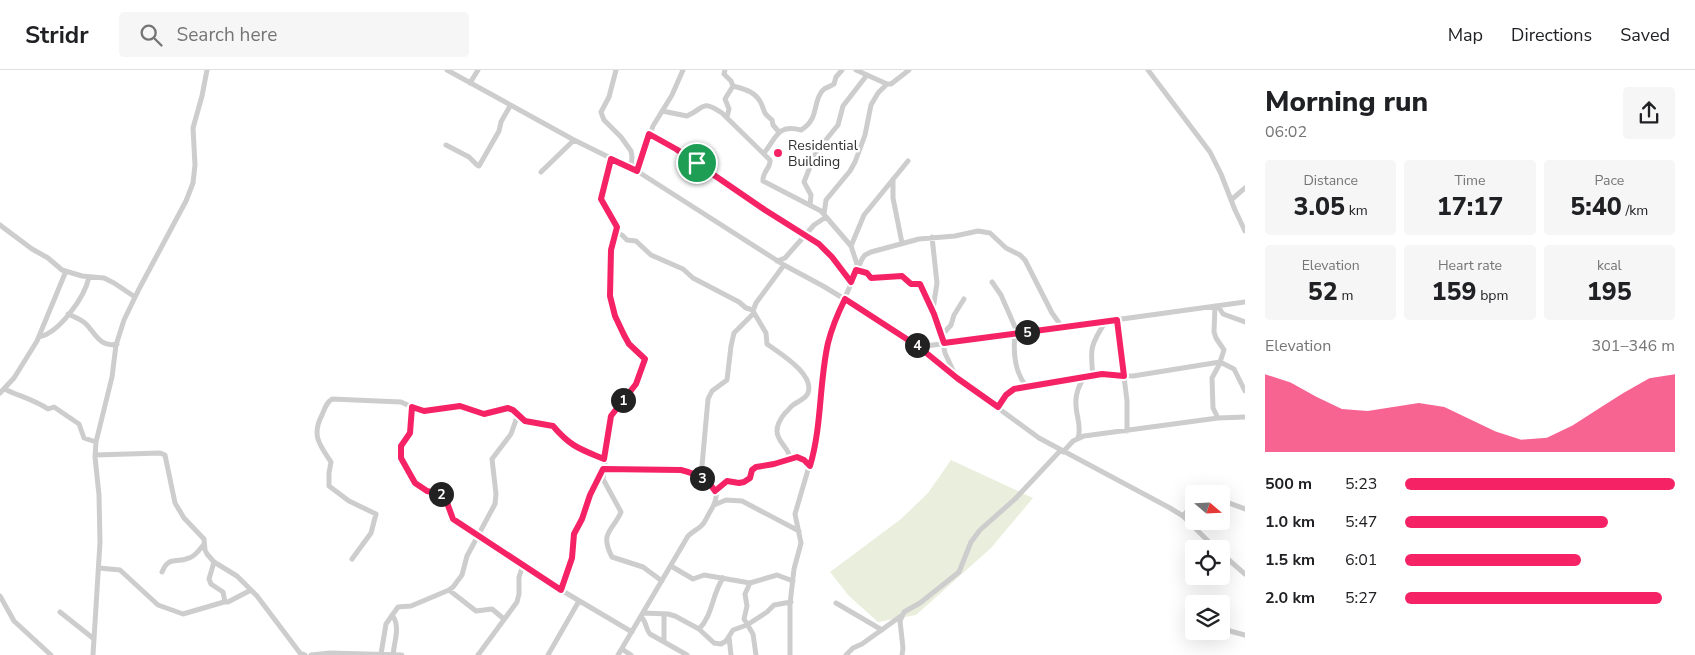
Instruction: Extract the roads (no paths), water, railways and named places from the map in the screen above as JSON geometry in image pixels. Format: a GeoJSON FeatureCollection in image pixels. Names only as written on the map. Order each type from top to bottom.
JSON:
{"type":"FeatureCollection","features":[{"type":"Feature","properties":{"kind":"street"},"geometry":{"type":"LineString","coordinates":[[94,655],[100,517],[95,455],[96,442],[112,378],[116,344],[124,320],[186,201],[193,183],[195,165],[193,128],[207,70]]}},
{"type":"Feature","properties":{"kind":"street"},"geometry":{"type":"LineString","coordinates":[[447,70],[510,106],[634,170],[784,265],[845,299],[919,347],[957,378],[1039,438],[1146,494],[1183,516],[1207,540]]}},
{"type":"Feature","properties":{"kind":"street"},"geometry":{"type":"LineString","coordinates":[[470,84],[478,70]]}},
{"type":"Feature","properties":{"kind":"street"},"geometry":{"type":"LineString","coordinates":[[616,70],[602,115],[604,120],[621,137],[631,151],[634,170]]}},
{"type":"Feature","properties":{"kind":"street"},"geometry":{"type":"LineString","coordinates":[[634,170],[649,134],[672,95],[683,70]]}},
{"type":"Feature","properties":{"kind":"street"},"geometry":{"type":"LineString","coordinates":[[724,70],[724,74],[733,86],[753,93],[762,105],[764,113],[773,121],[773,125],[779,132]]}},
{"type":"Feature","properties":{"kind":"street"},"geometry":{"type":"LineString","coordinates":[[764,152],[779,132],[786,128],[801,130],[807,126],[812,120],[821,93],[825,88],[834,84],[836,77],[842,70]]}},
{"type":"Feature","properties":{"kind":"street"},"geometry":{"type":"LineString","coordinates":[[856,70],[887,84]]}},
{"type":"Feature","properties":{"kind":"street"},"geometry":{"type":"LineString","coordinates":[[776,260],[785,258],[816,223],[825,216],[826,200],[856,162],[863,143],[871,105],[878,93],[887,84],[891,84],[909,70]]}},
{"type":"Feature","properties":{"kind":"street"},"geometry":{"type":"LineString","coordinates":[[1148,70],[1210,152],[1245,231]]}},
{"type":"Feature","properties":{"kind":"street"},"geometry":{"type":"LineString","coordinates":[[810,205],[811,195],[804,182],[816,152],[838,125],[843,106],[867,75]]}},
{"type":"Feature","properties":{"kind":"street"},"geometry":{"type":"LineString","coordinates":[[727,116],[729,109],[725,99],[733,86]]}},
{"type":"Feature","properties":{"kind":"street"},"geometry":{"type":"LineString","coordinates":[[662,111],[687,116],[702,105],[706,105],[715,108],[727,116],[764,152],[770,162],[763,176],[763,181],[810,205],[825,216],[851,246],[857,269]]}},
{"type":"Feature","properties":{"kind":"street"},"geometry":{"type":"LineString","coordinates":[[446,145],[466,155],[479,166],[498,134],[501,122],[510,106]]}},
{"type":"Feature","properties":{"kind":"street"},"geometry":{"type":"LineString","coordinates":[[649,134],[676,149],[826,250],[851,282]]}},
{"type":"Feature","properties":{"kind":"street"},"geometry":{"type":"LineString","coordinates":[[540,172],[574,140]]}},
{"type":"Feature","properties":{"kind":"street"},"geometry":{"type":"LineString","coordinates":[[611,159],[601,199],[617,228],[611,250],[610,300],[615,316],[629,344],[645,361],[636,384],[611,416],[604,459],[604,481],[620,507],[621,512],[608,533],[610,556],[614,559],[643,567],[662,581]]}},
{"type":"Feature","properties":{"kind":"street"},"geometry":{"type":"LineString","coordinates":[[851,246],[864,215],[908,161]]}},
{"type":"Feature","properties":{"kind":"street"},"geometry":{"type":"LineString","coordinates":[[893,179],[893,198],[902,243]]}},
{"type":"Feature","properties":{"kind":"street"},"geometry":{"type":"LineString","coordinates":[[1230,200],[1245,188]]}},
{"type":"Feature","properties":{"kind":"street"},"geometry":{"type":"LineString","coordinates":[[0,225],[66,272],[104,278],[135,297]]}},
{"type":"Feature","properties":{"kind":"street"},"geometry":{"type":"LineString","coordinates":[[790,655],[793,581],[801,543],[796,514],[810,466],[819,422],[828,345],[835,320],[865,255],[902,243],[932,237],[955,236],[978,231],[990,233],[1006,248],[1025,260],[1052,313],[1062,327]]}},
{"type":"Feature","properties":{"kind":"street"},"geometry":{"type":"LineString","coordinates":[[616,233],[622,235],[627,240],[636,241],[651,255],[683,269],[693,278],[739,302],[753,312],[766,333],[767,344],[795,365],[805,377],[809,386],[808,393],[782,417],[777,430],[782,446],[789,452],[790,458]]}},
{"type":"Feature","properties":{"kind":"street"},"geometry":{"type":"LineString","coordinates":[[932,237],[937,283],[933,312]]}},
{"type":"Feature","properties":{"kind":"street"},"geometry":{"type":"LineString","coordinates":[[701,477],[708,399],[712,391],[727,380],[734,333],[753,312],[756,303],[784,265]]}},
{"type":"Feature","properties":{"kind":"street"},"geometry":{"type":"LineString","coordinates":[[857,269],[867,273],[871,278],[902,276],[911,284],[918,284],[922,287],[942,335],[948,360],[957,378]]}},
{"type":"Feature","properties":{"kind":"street"},"geometry":{"type":"LineString","coordinates":[[66,272],[39,337],[20,370],[2,391],[38,402],[48,409],[54,407],[79,424],[84,438],[96,442]]}},
{"type":"Feature","properties":{"kind":"street"},"geometry":{"type":"LineString","coordinates":[[39,337],[47,334],[60,324],[86,287],[89,277]]}},
{"type":"Feature","properties":{"kind":"street"},"geometry":{"type":"LineString","coordinates":[[992,282],[1002,295],[1016,327],[1018,333],[1013,356],[1023,382],[1027,387]]}},
{"type":"Feature","properties":{"kind":"street"},"geometry":{"type":"LineString","coordinates":[[942,335],[952,326],[954,315],[964,300]]}},
{"type":"Feature","properties":{"kind":"street"},"geometry":{"type":"LineString","coordinates":[[919,347],[1245,302]]}},
{"type":"Feature","properties":{"kind":"street"},"geometry":{"type":"LineString","coordinates":[[1216,306],[1223,314],[1245,322]]}},
{"type":"Feature","properties":{"kind":"street"},"geometry":{"type":"LineString","coordinates":[[1216,306],[1214,332],[1217,341],[1223,348],[1220,362],[1211,381],[1213,408],[1218,418]]}},
{"type":"Feature","properties":{"kind":"street"},"geometry":{"type":"LineString","coordinates":[[68,314],[86,324],[103,344],[116,344]]}},
{"type":"Feature","properties":{"kind":"street"},"geometry":{"type":"LineString","coordinates":[[1117,320],[1127,401],[1127,430]]}},
{"type":"Feature","properties":{"kind":"street"},"geometry":{"type":"LineString","coordinates":[[1093,376],[1092,346],[1106,322]]}},
{"type":"Feature","properties":{"kind":"street"},"geometry":{"type":"LineString","coordinates":[[998,407],[1009,392],[1014,389],[1084,377],[1109,374],[1124,376],[1163,372],[1220,362],[1234,369],[1243,382],[1245,391]]}},
{"type":"Feature","properties":{"kind":"street"},"geometry":{"type":"LineString","coordinates":[[1078,438],[1080,426],[1076,399],[1078,388],[1084,377]]}},
{"type":"Feature","properties":{"kind":"street"},"geometry":{"type":"LineString","coordinates":[[352,559],[371,533],[376,514],[349,501],[329,486],[331,462],[322,449],[316,432],[318,421],[326,404],[332,399],[401,402],[424,411],[460,406],[484,414],[508,408],[528,422],[553,426],[574,447],[604,459]]}},
{"type":"Feature","properties":{"kind":"street"},"geometry":{"type":"LineString","coordinates":[[412,407],[410,433],[400,450],[402,461],[415,483],[427,491],[441,494],[446,500],[453,519],[561,590],[632,632]]}},
{"type":"Feature","properties":{"kind":"street"},"geometry":{"type":"LineString","coordinates":[[381,654],[385,626],[398,607],[411,606],[449,590],[462,575],[467,556],[493,509],[496,499],[492,459],[510,434],[518,414]]}},
{"type":"Feature","properties":{"kind":"street"},"geometry":{"type":"LineString","coordinates":[[846,655],[853,648],[862,644],[902,616],[908,609],[920,603],[958,572],[971,542],[980,530],[1015,499],[1068,445],[1078,438],[1218,418],[1245,417]]}},
{"type":"Feature","properties":{"kind":"street"},"geometry":{"type":"LineString","coordinates":[[95,455],[160,453],[166,455],[175,503],[184,518],[203,538],[207,554],[214,562],[234,574],[251,590],[304,655]]}},
{"type":"Feature","properties":{"kind":"street"},"geometry":{"type":"LineString","coordinates":[[715,491],[727,481],[744,482],[750,478],[752,470],[756,467],[774,464],[790,458],[801,458],[810,466]]}},
{"type":"Feature","properties":{"kind":"street"},"geometry":{"type":"LineString","coordinates":[[603,470],[681,470],[693,472],[715,491],[716,496],[703,524],[688,536],[618,655]]}},
{"type":"Feature","properties":{"kind":"street"},"geometry":{"type":"LineString","coordinates":[[561,590],[572,558],[575,530],[582,519],[590,495],[603,470]]}},
{"type":"Feature","properties":{"kind":"street"},"geometry":{"type":"LineString","coordinates":[[713,506],[726,500],[742,501],[799,532]]}},
{"type":"Feature","properties":{"kind":"street"},"geometry":{"type":"LineString","coordinates":[[1230,503],[1245,509]]}},
{"type":"Feature","properties":{"kind":"street"},"geometry":{"type":"LineString","coordinates":[[162,572],[164,566],[169,562],[192,557],[204,544]]}},
{"type":"Feature","properties":{"kind":"street"},"geometry":{"type":"LineString","coordinates":[[1230,561],[1245,574]]}},
{"type":"Feature","properties":{"kind":"street"},"geometry":{"type":"LineString","coordinates":[[214,562],[209,579],[211,584],[223,592],[224,602]]}},
{"type":"Feature","properties":{"kind":"street"},"geometry":{"type":"LineString","coordinates":[[478,655],[518,599],[519,577],[523,565]]}},
{"type":"Feature","properties":{"kind":"street"},"geometry":{"type":"LineString","coordinates":[[671,566],[692,579],[701,575],[750,583],[777,574],[793,581]]}},
{"type":"Feature","properties":{"kind":"street"},"geometry":{"type":"LineString","coordinates":[[99,568],[120,570],[158,605],[183,614],[228,602],[251,590]]}},
{"type":"Feature","properties":{"kind":"street"},"geometry":{"type":"LineString","coordinates":[[699,629],[711,609],[717,588],[723,578]]}},
{"type":"Feature","properties":{"kind":"street"},"geometry":{"type":"LineString","coordinates":[[750,583],[745,594],[747,606],[744,619],[752,634],[756,655]]}},
{"type":"Feature","properties":{"kind":"street"},"geometry":{"type":"LineString","coordinates":[[449,590],[476,611],[492,609],[504,619]]}},
{"type":"Feature","properties":{"kind":"street"},"geometry":{"type":"LineString","coordinates":[[0,596],[14,621],[51,655]]}},
{"type":"Feature","properties":{"kind":"street"},"geometry":{"type":"LineString","coordinates":[[548,655],[579,601]]}},
{"type":"Feature","properties":{"kind":"street"},"geometry":{"type":"LineString","coordinates":[[642,615],[675,616],[699,629],[717,644],[724,643],[734,629],[748,625],[774,605],[791,602]]}},
{"type":"Feature","properties":{"kind":"street"},"geometry":{"type":"LineString","coordinates":[[836,603],[882,630]]}},
{"type":"Feature","properties":{"kind":"street"},"geometry":{"type":"LineString","coordinates":[[60,612],[94,639]]}},
{"type":"Feature","properties":{"kind":"street"},"geometry":{"type":"LineString","coordinates":[[392,615],[397,625],[393,655]]}},
{"type":"Feature","properties":{"kind":"street"},"geometry":{"type":"LineString","coordinates":[[642,615],[647,631],[687,655]]}},
{"type":"Feature","properties":{"kind":"street"},"geometry":{"type":"LineString","coordinates":[[664,615],[664,642]]}},
{"type":"Feature","properties":{"kind":"street"},"geometry":{"type":"LineString","coordinates":[[902,616],[900,622],[902,655]]}},
{"type":"Feature","properties":{"kind":"street"},"geometry":{"type":"LineString","coordinates":[[1230,631],[1245,635]]}},
{"type":"Feature","properties":{"kind":"street"},"geometry":{"type":"LineString","coordinates":[[729,636],[731,655]]}},
{"type":"Feature","properties":{"kind":"street"},"geometry":{"type":"LineString","coordinates":[[622,649],[631,655]]}},
{"type":"Feature","properties":{"kind":"street"},"geometry":{"type":"LineString","coordinates":[[311,655],[402,655]]}},
{"type":"Feature","properties":{"kind":"place","name":"Residential Building"},"geometry":{"type":"Point","coordinates":[778,153]}}]}
